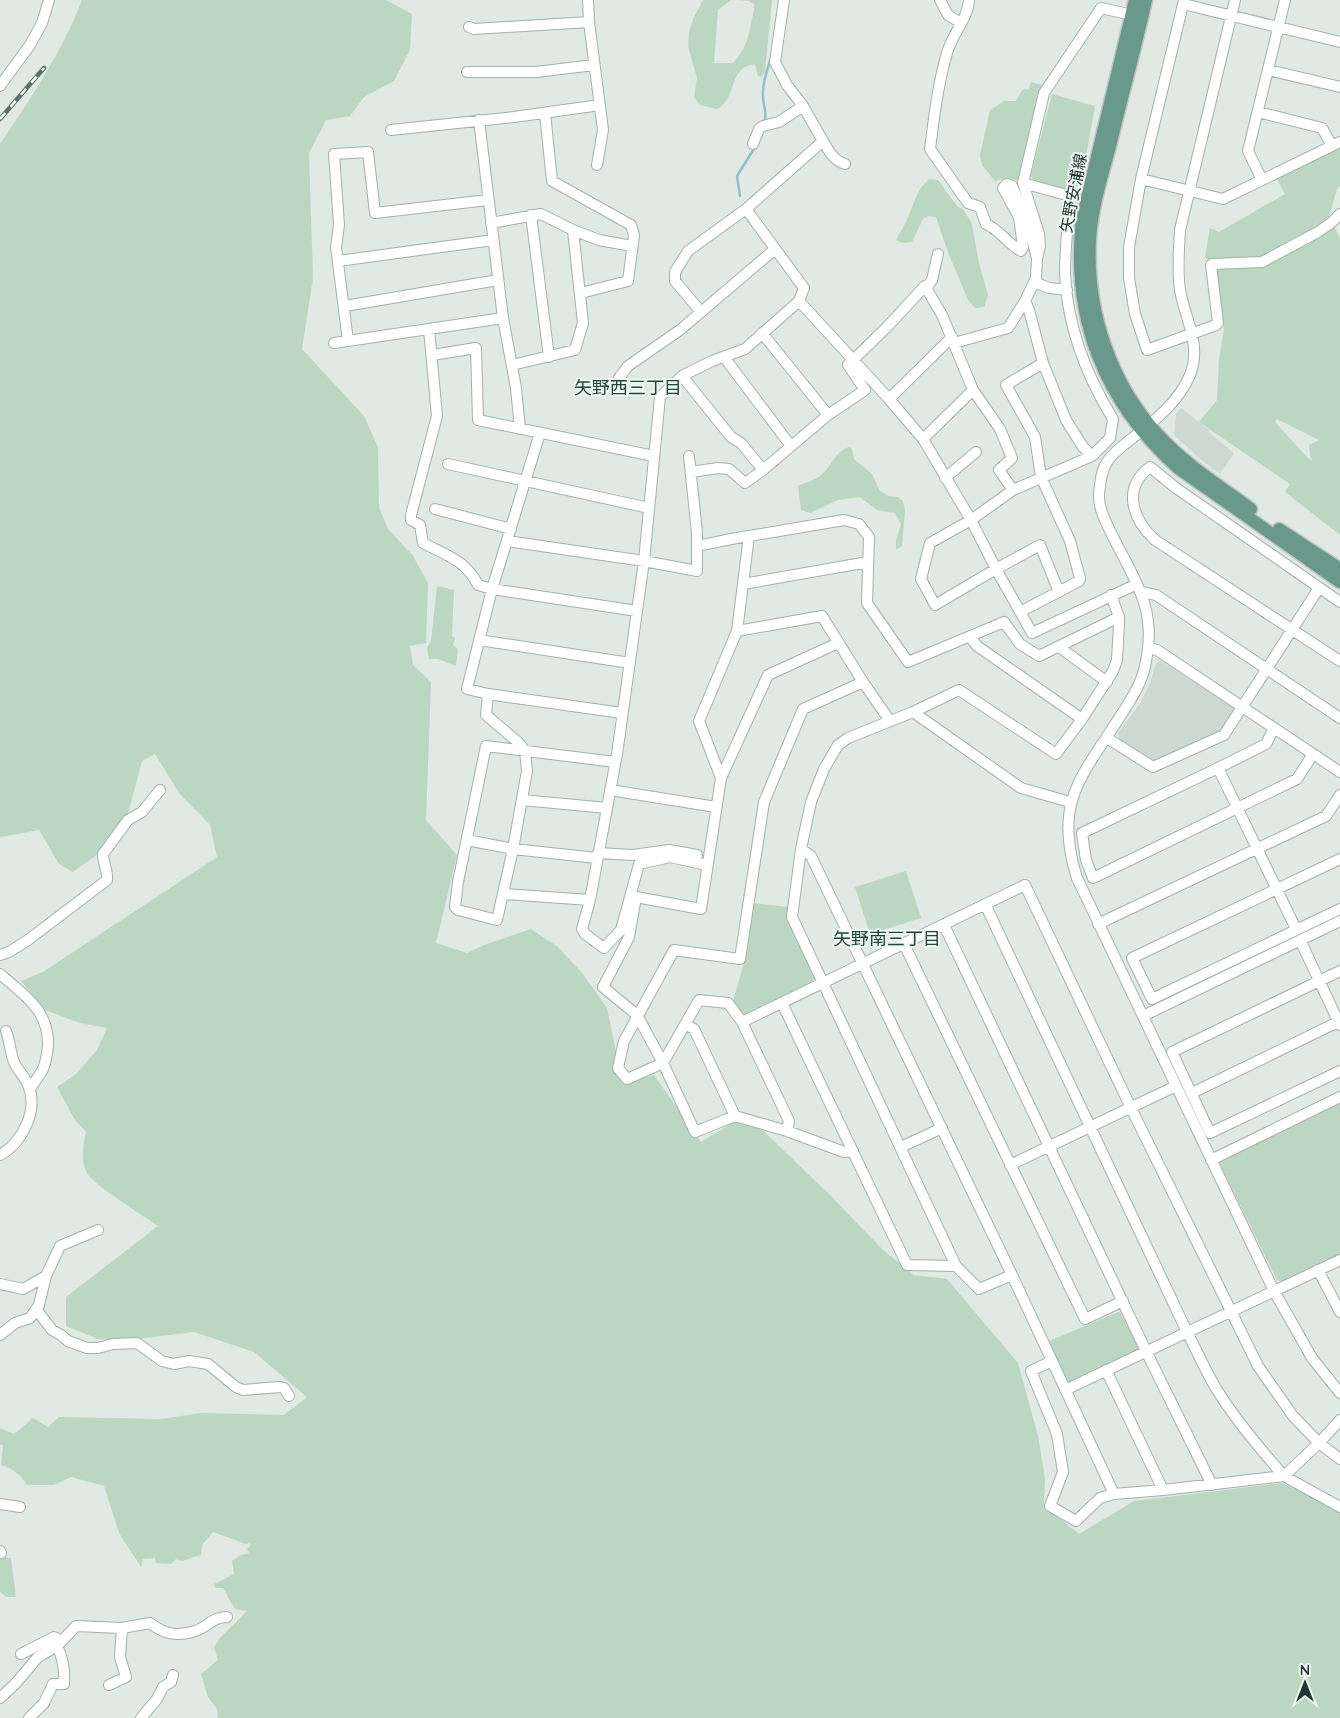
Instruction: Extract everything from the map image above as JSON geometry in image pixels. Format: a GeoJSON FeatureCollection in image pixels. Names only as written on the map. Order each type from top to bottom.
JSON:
{"type":"FeatureCollection","features":[{"type":"Feature","properties":{"kind":"main road","name":"矢野安浦線"},"geometry":{"type":"LineString","coordinates":[[1135,0],[1137,16]]}},
{"type":"Feature","properties":{"kind":"main road","name":"矢野安浦線"},"geometry":{"type":"LineString","coordinates":[[1146,0],[1137,16],[1085,202],[1080,236],[1079,271],[1085,314],[1098,356],[1121,403],[1145,428],[1178,468],[1340,582]]}},
{"type":"Feature","properties":{"kind":"main road","name":"矢野安浦線"},"geometry":{"type":"LineString","coordinates":[[1145,428],[1284,533],[1340,569]]}},
{"type":"Feature","properties":{"kind":"street"},"geometry":{"type":"LineString","coordinates":[[0,86],[30,46],[42,23],[50,0]]}},
{"type":"Feature","properties":{"kind":"street"},"geometry":{"type":"LineString","coordinates":[[588,0],[589,22],[603,130],[597,165]]}},
{"type":"Feature","properties":{"kind":"street"},"geometry":{"type":"LineString","coordinates":[[784,0],[775,62],[832,155],[840,163],[844,164]]}},
{"type":"Feature","properties":{"kind":"street"},"geometry":{"type":"LineString","coordinates":[[940,0],[948,15],[961,23]]}},
{"type":"Feature","properties":{"kind":"street"},"geometry":{"type":"LineString","coordinates":[[970,0],[968,11],[952,38],[946,53],[935,109],[930,149],[968,203],[980,207],[986,224],[994,227],[1021,251],[1023,247],[1019,217],[1003,188],[1007,184],[1012,186],[1028,223],[1037,258]]}},
{"type":"Feature","properties":{"kind":"street"},"geometry":{"type":"LineString","coordinates":[[1235,0],[1180,230],[1178,265],[1180,292],[1192,334],[1194,355],[1190,374],[1176,399],[1108,460],[1102,476],[1099,497],[1106,522],[1145,600],[1149,629],[1146,662],[1140,684],[1079,780],[1070,802],[1068,837],[1070,858],[1077,878],[1274,1291],[1312,1358],[1340,1393]]}},
{"type":"Feature","properties":{"kind":"street"},"geometry":{"type":"LineString","coordinates":[[1262,180],[1248,151],[1285,0]]}},
{"type":"Feature","properties":{"kind":"street"},"geometry":{"type":"LineString","coordinates":[[1340,42],[1183,2],[1141,179],[1129,247],[1129,278],[1135,314],[1147,350],[1216,326],[1218,323],[1212,264],[1262,262],[1318,232],[1340,214]]}},
{"type":"Feature","properties":{"kind":"street"},"geometry":{"type":"LineString","coordinates":[[889,399],[953,340],[1008,328],[1025,301],[1036,278],[1040,246],[1039,234],[1023,183],[1044,93],[1101,8],[1137,16]]}},
{"type":"Feature","properties":{"kind":"street"},"geometry":{"type":"LineString","coordinates":[[469,27],[474,29],[589,22]]}},
{"type":"Feature","properties":{"kind":"street"},"geometry":{"type":"LineString","coordinates":[[467,72],[536,72],[594,65]]}},
{"type":"Feature","properties":{"kind":"street"},"geometry":{"type":"LineString","coordinates":[[1268,70],[1340,88]]}},
{"type":"Feature","properties":{"kind":"street"},"geometry":{"type":"LineString","coordinates":[[391,130],[600,105]]}},
{"type":"Feature","properties":{"kind":"street"},"geometry":{"type":"LineString","coordinates":[[753,144],[759,129],[763,126],[779,122],[803,106]]}},
{"type":"Feature","properties":{"kind":"street"},"geometry":{"type":"LineString","coordinates":[[1141,179],[1223,199],[1336,144],[1322,128],[1258,112]]}},
{"type":"Feature","properties":{"kind":"street"},"geometry":{"type":"LineString","coordinates":[[545,113],[552,182],[631,225],[634,235],[628,282],[581,293]]}},
{"type":"Feature","properties":{"kind":"street"},"geometry":{"type":"LineString","coordinates":[[479,120],[503,318],[516,388],[520,429]]}},
{"type":"Feature","properties":{"kind":"street"},"geometry":{"type":"LineString","coordinates":[[701,312],[675,281],[675,272],[688,251],[746,209],[823,141]]}},
{"type":"Feature","properties":{"kind":"street"},"geometry":{"type":"LineString","coordinates":[[348,341],[336,247],[339,224],[334,154],[368,152],[375,213],[488,200]]}},
{"type":"Feature","properties":{"kind":"street"},"geometry":{"type":"LineString","coordinates":[[1023,183],[1070,196],[1066,244],[1066,290],[1078,346],[1098,394],[1113,418],[1110,438],[1092,456],[1013,490],[971,520],[930,543],[921,579],[935,605],[1040,545],[1059,592]]}},
{"type":"Feature","properties":{"kind":"street"},"geometry":{"type":"LineString","coordinates":[[707,865],[670,857],[639,864],[621,930],[604,948],[585,934],[582,929],[590,900],[607,808],[630,663],[644,561],[660,397],[682,376],[712,361],[744,349],[799,302],[804,288],[746,209]]}},
{"type":"Feature","properties":{"kind":"street"},"geometry":{"type":"LineString","coordinates":[[491,223],[541,214],[573,230],[599,240],[632,246]]}},
{"type":"Feature","properties":{"kind":"street"},"geometry":{"type":"LineString","coordinates":[[531,215],[549,357]]}},
{"type":"Feature","properties":{"kind":"street"},"geometry":{"type":"LineString","coordinates":[[512,365],[575,350],[583,323],[573,230]]}},
{"type":"Feature","properties":{"kind":"street"},"geometry":{"type":"LineString","coordinates":[[338,261],[493,240]]}},
{"type":"Feature","properties":{"kind":"street"},"geometry":{"type":"LineString","coordinates":[[617,387],[619,378],[628,366],[680,330],[775,249]]}},
{"type":"Feature","properties":{"kind":"street"},"geometry":{"type":"LineString","coordinates":[[691,472],[718,468],[729,469],[745,483],[828,415],[865,390],[848,365],[925,286],[926,288],[932,280],[938,254]]}},
{"type":"Feature","properties":{"kind":"street"},"geometry":{"type":"LineString","coordinates":[[345,306],[498,280]]}},
{"type":"Feature","properties":{"kind":"street"},"geometry":{"type":"LineString","coordinates":[[1034,282],[1049,288],[1066,290]]}},
{"type":"Feature","properties":{"kind":"street"},"geometry":{"type":"LineString","coordinates":[[926,288],[942,315],[973,390],[1000,429],[1012,458],[999,470],[1013,490]]}},
{"type":"Feature","properties":{"kind":"street"},"geometry":{"type":"LineString","coordinates":[[1025,301],[1043,363],[1066,420],[1083,447],[1092,456]]}},
{"type":"Feature","properties":{"kind":"street"},"geometry":{"type":"LineString","coordinates":[[799,302],[889,399],[923,439],[971,520],[1032,633],[1111,596],[1139,588],[1156,595],[1340,718]]}},
{"type":"Feature","properties":{"kind":"street"},"geometry":{"type":"LineString","coordinates":[[334,343],[503,318]]}},
{"type":"Feature","properties":{"kind":"street"},"geometry":{"type":"LineString","coordinates":[[429,329],[437,416],[410,515],[411,520],[420,525],[423,543],[461,562],[472,573],[478,586],[637,611]]}},
{"type":"Feature","properties":{"kind":"street"},"geometry":{"type":"LineString","coordinates":[[762,333],[828,415]]}},
{"type":"Feature","properties":{"kind":"street"},"geometry":{"type":"LineString","coordinates":[[432,354],[476,348],[478,420],[654,456]]}},
{"type":"Feature","properties":{"kind":"street"},"geometry":{"type":"LineString","coordinates":[[724,357],[791,446]]}},
{"type":"Feature","properties":{"kind":"street"},"geometry":{"type":"LineString","coordinates":[[1020,612],[1079,581],[1080,578],[1070,541],[1041,477],[1035,437],[1006,385],[1043,363]]}},
{"type":"Feature","properties":{"kind":"street"},"geometry":{"type":"LineString","coordinates":[[682,376],[732,437],[741,443],[763,470]]}},
{"type":"Feature","properties":{"kind":"street"},"geometry":{"type":"LineString","coordinates":[[923,439],[973,390]]}},
{"type":"Feature","properties":{"kind":"street"},"geometry":{"type":"LineString","coordinates":[[540,433],[492,589],[467,688],[488,694],[622,713]]}},
{"type":"Feature","properties":{"kind":"street"},"geometry":{"type":"LineString","coordinates":[[945,478],[976,452]]}},
{"type":"Feature","properties":{"kind":"street"},"geometry":{"type":"LineString","coordinates":[[507,541],[644,561],[697,571],[697,546],[689,456]]}},
{"type":"Feature","properties":{"kind":"street"},"geometry":{"type":"LineString","coordinates":[[448,464],[649,508]]}},
{"type":"Feature","properties":{"kind":"street"},"geometry":{"type":"LineString","coordinates":[[1340,602],[1176,488],[1150,467],[1142,473],[1136,482],[1133,502],[1139,520],[1155,540],[1340,661]]}},
{"type":"Feature","properties":{"kind":"street"},"geometry":{"type":"LineString","coordinates":[[435,509],[511,529]]}},
{"type":"Feature","properties":{"kind":"street"},"geometry":{"type":"LineString","coordinates":[[697,546],[721,542],[731,538],[844,520],[859,524],[869,537],[867,603],[908,662],[1004,622],[1020,644],[1038,656],[1119,617]]}},
{"type":"Feature","properties":{"kind":"street"},"geometry":{"type":"LineString","coordinates":[[721,778],[700,721],[738,631],[750,536]]}},
{"type":"Feature","properties":{"kind":"street"},"geometry":{"type":"LineString","coordinates":[[743,584],[868,562]]}},
{"type":"Feature","properties":{"kind":"street"},"geometry":{"type":"LineString","coordinates":[[1107,738],[1153,767],[1224,735],[1319,588]]}},
{"type":"Feature","properties":{"kind":"street"},"geometry":{"type":"LineString","coordinates":[[1012,1275],[979,1289],[956,1266],[792,917],[801,849],[811,802],[824,769],[838,745],[848,738],[913,712],[958,690],[1056,754],[1107,682],[1117,660],[1119,617],[1111,596]]}},
{"type":"Feature","properties":{"kind":"street"},"geometry":{"type":"LineString","coordinates":[[738,631],[822,616],[890,721]]}},
{"type":"Feature","properties":{"kind":"street"},"geometry":{"type":"LineString","coordinates":[[970,637],[977,646],[1082,719]]}},
{"type":"Feature","properties":{"kind":"street"},"geometry":{"type":"LineString","coordinates":[[479,640],[630,663]]}},
{"type":"Feature","properties":{"kind":"street"},"geometry":{"type":"LineString","coordinates":[[838,643],[768,675],[721,778],[701,909],[636,897],[629,937],[603,987],[637,1015],[663,1063],[695,1132],[735,1116],[787,1131],[844,1152],[853,1151]]}},
{"type":"Feature","properties":{"kind":"street"},"geometry":{"type":"LineString","coordinates":[[1059,647],[1107,682]]}},
{"type":"Feature","properties":{"kind":"street"},"geometry":{"type":"LineString","coordinates":[[1148,648],[1157,650],[1340,772]]}},
{"type":"Feature","properties":{"kind":"street"},"geometry":{"type":"LineString","coordinates":[[787,1131],[789,1121],[742,1022],[728,1003],[698,1000],[663,1063],[627,1079],[618,1068],[624,1041],[674,950],[740,958],[764,802],[803,709],[863,682]]}},
{"type":"Feature","properties":{"kind":"street"},"geometry":{"type":"LineString","coordinates":[[488,694],[486,715],[519,743],[525,751],[527,771],[513,849],[497,920],[458,910],[455,907],[486,746],[525,751],[615,762]]}},
{"type":"Feature","properties":{"kind":"street"},"geometry":{"type":"LineString","coordinates":[[913,712],[1020,788],[1070,802]]}},
{"type":"Feature","properties":{"kind":"street"},"geometry":{"type":"LineString","coordinates":[[1274,728],[1266,744],[1082,833],[1086,860],[1094,878],[1297,779],[1313,754]]}},
{"type":"Feature","properties":{"kind":"street"},"geometry":{"type":"LineString","coordinates":[[1218,768],[1296,929]]}},
{"type":"Feature","properties":{"kind":"street"},"geometry":{"type":"LineString","coordinates":[[0,955],[9,952],[28,940],[107,880],[108,873],[103,854],[128,820],[142,812],[160,790]]}},
{"type":"Feature","properties":{"kind":"street"},"geometry":{"type":"LineString","coordinates":[[610,790],[716,807]]}},
{"type":"Feature","properties":{"kind":"street"},"geometry":{"type":"LineString","coordinates":[[1098,924],[1326,816],[1340,795]]}},
{"type":"Feature","properties":{"kind":"street"},"geometry":{"type":"LineString","coordinates":[[522,800],[607,808]]}},
{"type":"Feature","properties":{"kind":"street"},"geometry":{"type":"LineString","coordinates":[[467,840],[513,849],[598,856],[633,855],[669,850],[697,855]]}},
{"type":"Feature","properties":{"kind":"street"},"geometry":{"type":"LineString","coordinates":[[801,849],[811,856],[863,963],[1114,1494]]}},
{"type":"Feature","properties":{"kind":"street"},"geometry":{"type":"LineString","coordinates":[[1340,859],[1132,958],[1152,999],[1340,909]]}},
{"type":"Feature","properties":{"kind":"street"},"geometry":{"type":"LineString","coordinates":[[742,1022],[1025,885],[1131,1108],[1258,1366],[1293,1416],[1319,1443],[1340,1459]]}},
{"type":"Feature","properties":{"kind":"street"},"geometry":{"type":"LineString","coordinates":[[503,894],[590,900]]}},
{"type":"Feature","properties":{"kind":"street"},"geometry":{"type":"LineString","coordinates":[[985,904],[1187,1332],[1217,1389],[1254,1443],[1284,1476],[1340,1507]]}},
{"type":"Feature","properties":{"kind":"street"},"geometry":{"type":"LineString","coordinates":[[1143,1016],[1340,921]]}},
{"type":"Feature","properties":{"kind":"street"},"geometry":{"type":"LineString","coordinates":[[944,924],[1146,1351],[1212,1485]]}},
{"type":"Feature","properties":{"kind":"street"},"geometry":{"type":"LineString","coordinates":[[1192,1093],[1339,1022],[1300,940]]}},
{"type":"Feature","properties":{"kind":"street"},"geometry":{"type":"LineString","coordinates":[[904,944],[1085,1319],[1123,1301]]}},
{"type":"Feature","properties":{"kind":"street"},"geometry":{"type":"LineString","coordinates":[[1340,971],[1172,1052],[1210,1133],[1340,1071]]}},
{"type":"Feature","properties":{"kind":"street"},"geometry":{"type":"LineString","coordinates":[[0,974],[34,1004],[44,1018],[47,1028],[47,1057],[42,1070],[30,1089]]}},
{"type":"Feature","properties":{"kind":"street"},"geometry":{"type":"LineString","coordinates":[[782,1003],[907,1265],[956,1266]]}},
{"type":"Feature","properties":{"kind":"street"},"geometry":{"type":"LineString","coordinates":[[685,1024],[694,1029],[735,1116]]}},
{"type":"Feature","properties":{"kind":"street"},"geometry":{"type":"LineString","coordinates":[[0,1156],[16,1142],[31,1114],[32,1101],[28,1084],[16,1066],[6,1031]]}},
{"type":"Feature","properties":{"kind":"street"},"geometry":{"type":"LineString","coordinates":[[1010,1166],[1176,1086]]}},
{"type":"Feature","properties":{"kind":"street"},"geometry":{"type":"LineString","coordinates":[[1211,1160],[1340,1097]]}},
{"type":"Feature","properties":{"kind":"street"},"geometry":{"type":"LineString","coordinates":[[901,1147],[942,1128]]}},
{"type":"Feature","properties":{"kind":"street"},"geometry":{"type":"LineString","coordinates":[[0,1335],[15,1323],[30,1318],[40,1305],[46,1276],[60,1246],[98,1230]]}},
{"type":"Feature","properties":{"kind":"street"},"geometry":{"type":"LineString","coordinates":[[1065,1390],[1340,1260]]}},
{"type":"Feature","properties":{"kind":"street"},"geometry":{"type":"LineString","coordinates":[[1318,1270],[1340,1312]]}},
{"type":"Feature","properties":{"kind":"street"},"geometry":{"type":"LineString","coordinates":[[0,1284],[23,1288],[46,1276]]}},
{"type":"Feature","properties":{"kind":"street"},"geometry":{"type":"LineString","coordinates":[[36,1309],[52,1330],[68,1342],[86,1348],[137,1343],[162,1361],[174,1364],[189,1361],[208,1364],[236,1387],[243,1390],[280,1387],[284,1388],[289,1396]]}},
{"type":"Feature","properties":{"kind":"street"},"geometry":{"type":"LineString","coordinates":[[1052,1361],[1031,1371],[1057,1434],[1063,1472],[1050,1506],[1076,1521],[1100,1498],[1114,1494],[1284,1476],[1340,1420]]}},
{"type":"Feature","properties":{"kind":"street"},"geometry":{"type":"LineString","coordinates":[[1106,1370],[1163,1490]]}},
{"type":"Feature","properties":{"kind":"street"},"geometry":{"type":"LineString","coordinates":[[0,1504],[20,1507]]}},
{"type":"Feature","properties":{"kind":"street"},"geometry":{"type":"LineString","coordinates":[[0,1698],[38,1658],[59,1644],[76,1626],[122,1628],[150,1623],[160,1631],[170,1634],[195,1631],[218,1617],[227,1617]]}},
{"type":"Feature","properties":{"kind":"street"},"geometry":{"type":"LineString","coordinates":[[109,1685],[126,1677],[120,1657],[122,1628]]}},
{"type":"Feature","properties":{"kind":"street"},"geometry":{"type":"LineString","coordinates":[[21,1654],[54,1637],[59,1644],[64,1669],[64,1684],[53,1684],[44,1703],[30,1718]]}},
{"type":"Feature","properties":{"kind":"street"},"geometry":{"type":"LineString","coordinates":[[141,1718],[163,1687],[171,1682],[173,1675]]}},
{"type":"Feature","properties":{"kind":"shaded area"},"geometry":{"type":"Polygon","coordinates":[[[1181,408],[1234,453],[1220,474],[1174,435],[1176,414],[1181,408]]]}},
{"type":"Feature","properties":{"kind":"shaded area"},"geometry":{"type":"Polygon","coordinates":[[[1161,661],[1233,707],[1234,713],[1217,734],[1152,762],[1120,741],[1118,733],[1141,702],[1150,683],[1156,663],[1161,661]]]}},
{"type":"Feature","properties":{"kind":"green space"},"geometry":{"type":"Polygon","coordinates":[[[82,0],[386,0],[412,14],[410,50],[394,81],[364,97],[350,116],[326,120],[309,153],[313,278],[302,349],[364,416],[378,447],[379,507],[388,529],[413,556],[428,583],[426,643],[410,646],[413,665],[431,682],[426,820],[457,855],[436,943],[467,953],[484,945],[531,929],[558,947],[583,974],[607,1008],[623,1084],[654,1075],[701,1142],[737,1120],[757,1125],[830,1195],[882,1249],[914,1275],[947,1279],[1018,1363],[1038,1436],[1045,1478],[1044,1506],[1079,1534],[1134,1501],[1283,1483],[1340,1512],[1340,1718],[218,1718],[217,1709],[208,1697],[201,1674],[218,1660],[214,1647],[219,1639],[247,1611],[235,1609],[223,1588],[215,1588],[214,1584],[234,1574],[232,1561],[241,1555],[249,1553],[247,1549],[251,1545],[213,1532],[202,1545],[201,1555],[185,1560],[176,1559],[171,1564],[156,1563],[155,1558],[143,1559],[141,1567],[119,1533],[104,1486],[71,1477],[54,1485],[27,1485],[16,1472],[1,1465],[3,1445],[0,1444],[0,1428],[14,1434],[33,1418],[48,1427],[59,1417],[161,1419],[201,1413],[284,1415],[307,1397],[254,1352],[194,1332],[138,1339],[98,1339],[66,1326],[66,1297],[158,1226],[108,1192],[87,1173],[83,1158],[86,1132],[75,1120],[57,1087],[76,1074],[97,1050],[107,1028],[80,1023],[45,1010],[21,981],[43,972],[217,857],[210,825],[180,794],[155,754],[142,761],[125,825],[98,854],[73,872],[59,864],[39,830],[0,837],[0,144],[55,56],[82,0]]]}},
{"type":"Feature","properties":{"kind":"green space"},"geometry":{"type":"Polygon","coordinates":[[[703,0],[731,0],[718,10],[714,63],[733,63],[745,45],[754,9],[754,4],[749,1],[738,0],[772,0],[765,71],[761,77],[758,76],[755,64],[746,66],[736,77],[724,104],[717,109],[700,105],[694,97],[697,78],[688,46],[689,32],[693,19],[703,0]]]}},
{"type":"Feature","properties":{"kind":"green space"},"geometry":{"type":"Polygon","coordinates":[[[1031,82],[1044,86],[1019,181],[1008,178],[997,180],[996,182],[982,165],[980,155],[990,110],[1004,101],[1016,101],[1022,90],[1029,89],[1031,82]]]}},
{"type":"Feature","properties":{"kind":"green space"},"geometry":{"type":"Polygon","coordinates":[[[1052,94],[1095,106],[1086,157],[1075,193],[1033,180],[1031,175],[1052,94]]]}},
{"type":"Feature","properties":{"kind":"green space"},"geometry":{"type":"Polygon","coordinates":[[[1340,148],[1340,186],[1337,189],[1328,220],[1309,234],[1258,259],[1208,260],[1205,257],[1210,228],[1219,232],[1285,194],[1277,179],[1340,148]]]}},
{"type":"Feature","properties":{"kind":"green space"},"geometry":{"type":"Polygon","coordinates":[[[929,179],[938,180],[957,206],[963,209],[972,224],[979,263],[988,295],[984,307],[975,308],[968,300],[949,255],[936,217],[929,216],[923,219],[912,242],[903,243],[896,240],[918,193],[929,179]]]}},
{"type":"Feature","properties":{"kind":"green space"},"geometry":{"type":"Polygon","coordinates":[[[1334,226],[1340,238],[1340,535],[1285,492],[1290,484],[1199,422],[1217,400],[1219,359],[1224,329],[1214,269],[1216,266],[1260,264],[1334,226]],[[1277,419],[1275,422],[1307,457],[1313,461],[1310,456],[1309,445],[1319,440],[1277,419]]]}},
{"type":"Feature","properties":{"kind":"green space"},"geometry":{"type":"Polygon","coordinates":[[[849,447],[852,449],[854,459],[872,474],[880,491],[889,496],[898,497],[903,501],[905,511],[902,546],[896,550],[896,540],[901,524],[895,513],[877,510],[860,497],[838,500],[810,513],[801,510],[798,486],[820,476],[840,452],[849,447]]]}},
{"type":"Feature","properties":{"kind":"green space"},"geometry":{"type":"Polygon","coordinates":[[[437,586],[454,590],[452,636],[455,638],[453,645],[458,649],[456,666],[438,659],[429,659],[427,648],[431,641],[437,586]]]}},
{"type":"Feature","properties":{"kind":"green space"},"geometry":{"type":"Polygon","coordinates":[[[906,871],[921,918],[870,934],[855,887],[906,871]]]}},
{"type":"Feature","properties":{"kind":"green space"},"geometry":{"type":"Polygon","coordinates":[[[753,903],[789,907],[788,918],[815,978],[814,983],[746,1015],[740,1013],[733,1001],[743,966],[753,903]]]}},
{"type":"Feature","properties":{"kind":"green space"},"geometry":{"type":"Polygon","coordinates":[[[1340,1103],[1340,1254],[1283,1282],[1277,1280],[1220,1164],[1224,1157],[1340,1103]]]}},
{"type":"Feature","properties":{"kind":"green space"},"geometry":{"type":"Polygon","coordinates":[[[1118,1312],[1121,1313],[1139,1346],[1137,1351],[1070,1382],[1065,1380],[1047,1342],[1118,1312]]]}},
{"type":"Feature","properties":{"kind":"green space"},"geometry":{"type":"Polygon","coordinates":[[[0,1556],[11,1558],[16,1597],[6,1597],[0,1592],[0,1556]]]}},
{"type":"Feature","properties":{"kind":"waterway"},"geometry":{"type":"LineString","coordinates":[[764,123],[766,116],[763,87],[770,60]]}},
{"type":"Feature","properties":{"kind":"waterway"},"geometry":{"type":"LineString","coordinates":[[740,196],[737,176],[755,147]]}},
{"type":"Feature","properties":{"kind":"railway"},"geometry":{"type":"LineString","coordinates":[[0,119],[44,68]]}},
{"type":"Feature","properties":{"kind":"district","name":"矢野西三丁目"},"geometry":{"type":"Point","coordinates":[628,388]}},
{"type":"Feature","properties":{"kind":"district","name":"矢野南三丁目"},"geometry":{"type":"Point","coordinates":[887,939]}}]}
